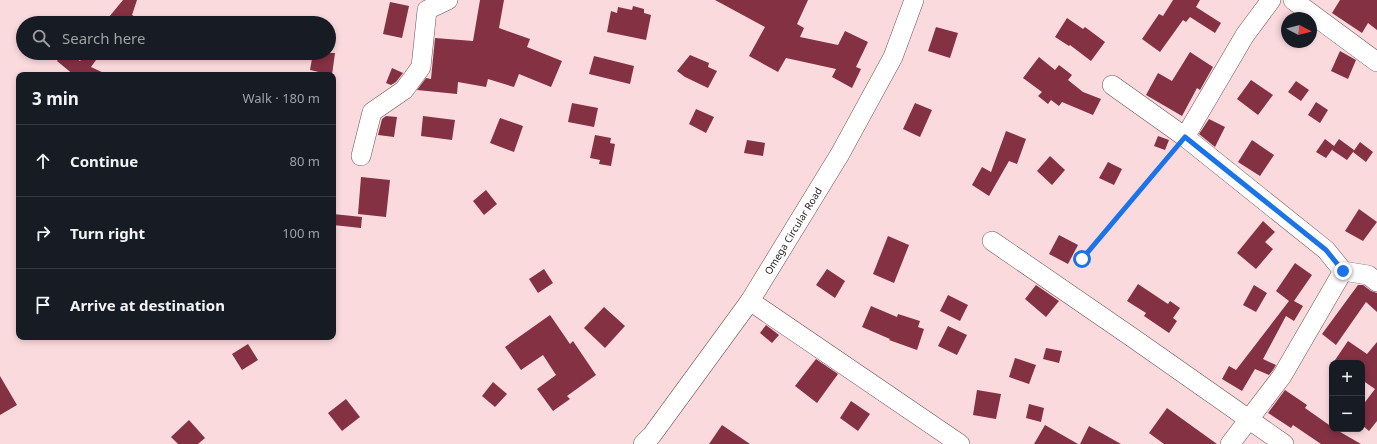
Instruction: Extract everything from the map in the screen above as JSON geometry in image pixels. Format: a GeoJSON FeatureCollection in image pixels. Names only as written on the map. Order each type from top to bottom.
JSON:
{"type":"FeatureCollection","features":[{"type":"Feature","properties":{"kind":"street"},"geometry":{"type":"LineString","coordinates":[[361,156],[372,112],[404,90],[420,67],[427,10],[448,0]]}},
{"type":"Feature","properties":{"kind":"street","name":"Omega Circular Road"},"geometry":{"type":"LineString","coordinates":[[653,441],[750,301],[840,154],[893,56],[914,0]]}},
{"type":"Feature","properties":{"kind":"street"},"geometry":{"type":"LineString","coordinates":[[1185,137],[1245,35],[1271,0]]}},
{"type":"Feature","properties":{"kind":"street"},"geometry":{"type":"LineString","coordinates":[[1294,0],[1377,62]]}},
{"type":"Feature","properties":{"kind":"street"},"geometry":{"type":"LineString","coordinates":[[1112,85],[1185,137],[1326,250],[1343,271],[1368,275],[1377,282]]}},
{"type":"Feature","properties":{"kind":"street"},"geometry":{"type":"LineString","coordinates":[[992,240],[1284,444]]}},
{"type":"Feature","properties":{"kind":"street"},"geometry":{"type":"LineString","coordinates":[[1230,444],[1282,376],[1343,271]]}},
{"type":"Feature","properties":{"kind":"street"},"geometry":{"type":"LineString","coordinates":[[750,301],[960,444]]}},
{"type":"Feature","properties":{"kind":"path"},"geometry":{"type":"LineString","coordinates":[[1082,259],[1185,137]]}},
{"type":"Feature","properties":{"kind":"building"},"geometry":{"type":"Polygon","coordinates":[[[123,0],[137,0],[132,15],[134,16],[110,16],[123,0]]]}},
{"type":"Feature","properties":{"kind":"building"},"geometry":{"type":"Polygon","coordinates":[[[480,0],[504,0],[499,28],[530,39],[527,47],[562,61],[551,87],[519,74],[514,87],[488,79],[486,87],[458,82],[457,94],[417,90],[426,78],[431,79],[435,38],[473,41],[480,0]]]}},
{"type":"Feature","properties":{"kind":"building"},"geometry":{"type":"Polygon","coordinates":[[[715,0],[808,0],[797,24],[804,28],[800,37],[838,45],[845,31],[868,42],[856,67],[861,69],[852,88],[832,77],[836,69],[786,58],[778,72],[749,56],[765,27],[715,0]]]}},
{"type":"Feature","properties":{"kind":"building"},"geometry":{"type":"Polygon","coordinates":[[[1173,0],[1200,0],[1196,7],[1221,23],[1215,33],[1190,17],[1186,22],[1183,20],[1160,52],[1142,39],[1159,14],[1163,16],[1173,0]]]}},
{"type":"Feature","properties":{"kind":"building"},"geometry":{"type":"Polygon","coordinates":[[[1340,0],[1377,0],[1377,30],[1368,23],[1362,33],[1332,13],[1340,0]]]}},
{"type":"Feature","properties":{"kind":"building"},"geometry":{"type":"Polygon","coordinates":[[[390,2],[409,6],[402,38],[383,34],[390,2]]]}},
{"type":"Feature","properties":{"kind":"building"},"geometry":{"type":"Polygon","coordinates":[[[633,6],[644,9],[644,13],[651,15],[646,40],[607,32],[611,11],[617,13],[618,7],[632,10],[633,6]]]}},
{"type":"Feature","properties":{"kind":"building"},"geometry":{"type":"Polygon","coordinates":[[[1067,18],[1083,29],[1085,27],[1105,42],[1091,61],[1070,45],[1069,46],[1055,37],[1067,18]]]}},
{"type":"Feature","properties":{"kind":"building"},"geometry":{"type":"Polygon","coordinates":[[[936,27],[958,33],[950,58],[928,51],[936,27]]]}},
{"type":"Feature","properties":{"kind":"building"},"geometry":{"type":"Polygon","coordinates":[[[1340,51],[1356,60],[1348,79],[1331,71],[1340,51]]]}},
{"type":"Feature","properties":{"kind":"building"},"geometry":{"type":"Polygon","coordinates":[[[1190,52],[1213,67],[1200,90],[1197,88],[1182,116],[1146,95],[1158,73],[1172,81],[1190,52]]]}},
{"type":"Feature","properties":{"kind":"building"},"geometry":{"type":"Polygon","coordinates":[[[690,55],[709,63],[708,67],[717,71],[708,88],[685,77],[677,71],[690,55]]]}},
{"type":"Feature","properties":{"kind":"building"},"geometry":{"type":"Polygon","coordinates":[[[594,56],[634,66],[630,84],[589,74],[594,56]]]}},
{"type":"Feature","properties":{"kind":"building"},"geometry":{"type":"Polygon","coordinates":[[[1039,57],[1055,70],[1059,65],[1072,75],[1068,80],[1083,92],[1101,99],[1093,115],[1062,102],[1059,106],[1051,100],[1048,104],[1038,96],[1042,92],[1023,78],[1039,57]]]}},
{"type":"Feature","properties":{"kind":"building"},"geometry":{"type":"Polygon","coordinates":[[[96,60],[91,67],[102,72],[70,72],[57,61],[96,60]]]}},
{"type":"Feature","properties":{"kind":"building"},"geometry":{"type":"Polygon","coordinates":[[[312,60],[334,60],[332,72],[319,72],[310,70],[312,60]]]}},
{"type":"Feature","properties":{"kind":"building"},"geometry":{"type":"Polygon","coordinates":[[[392,68],[403,73],[396,82],[391,85],[386,83],[392,68]]]}},
{"type":"Feature","properties":{"kind":"building"},"geometry":{"type":"Polygon","coordinates":[[[1251,80],[1273,95],[1258,115],[1237,99],[1251,80]]]}},
{"type":"Feature","properties":{"kind":"building"},"geometry":{"type":"Polygon","coordinates":[[[1296,81],[1309,90],[1301,101],[1288,92],[1296,81]]]}},
{"type":"Feature","properties":{"kind":"building"},"geometry":{"type":"Polygon","coordinates":[[[1316,102],[1328,110],[1320,123],[1308,115],[1316,102]]]}},
{"type":"Feature","properties":{"kind":"building"},"geometry":{"type":"Polygon","coordinates":[[[572,103],[598,108],[594,127],[568,122],[572,103]]]}},
{"type":"Feature","properties":{"kind":"building"},"geometry":{"type":"Polygon","coordinates":[[[915,103],[932,110],[920,137],[903,129],[915,103]]]}},
{"type":"Feature","properties":{"kind":"building"},"geometry":{"type":"Polygon","coordinates":[[[696,109],[714,117],[706,133],[689,124],[696,109]]]}},
{"type":"Feature","properties":{"kind":"building"},"geometry":{"type":"Polygon","coordinates":[[[386,116],[397,117],[394,137],[378,135],[382,119],[386,116]]]}},
{"type":"Feature","properties":{"kind":"building"},"geometry":{"type":"Polygon","coordinates":[[[423,116],[455,120],[452,140],[421,136],[423,116]]]}},
{"type":"Feature","properties":{"kind":"building"},"geometry":{"type":"Polygon","coordinates":[[[500,118],[523,126],[514,152],[490,143],[500,118]]]}},
{"type":"Feature","properties":{"kind":"building"},"geometry":{"type":"Polygon","coordinates":[[[1209,119],[1225,127],[1215,147],[1199,134],[1209,119]]]}},
{"type":"Feature","properties":{"kind":"building"},"geometry":{"type":"Polygon","coordinates":[[[1006,131],[1026,139],[1017,164],[1009,161],[989,196],[972,185],[982,167],[991,172],[1006,131]]]}},
{"type":"Feature","properties":{"kind":"building"},"geometry":{"type":"Polygon","coordinates":[[[595,135],[611,138],[610,143],[615,144],[611,166],[599,164],[600,160],[590,158],[595,135]]]}},
{"type":"Feature","properties":{"kind":"building"},"geometry":{"type":"Polygon","coordinates":[[[1158,136],[1169,140],[1165,150],[1154,146],[1158,136]]]}},
{"type":"Feature","properties":{"kind":"building"},"geometry":{"type":"Polygon","coordinates":[[[1325,139],[1334,146],[1339,139],[1354,150],[1347,160],[1332,150],[1334,147],[1326,158],[1316,152],[1325,139]]]}},
{"type":"Feature","properties":{"kind":"building"},"geometry":{"type":"Polygon","coordinates":[[[747,140],[765,143],[763,156],[744,153],[747,140]]]}},
{"type":"Feature","properties":{"kind":"building"},"geometry":{"type":"Polygon","coordinates":[[[1252,140],[1274,155],[1260,176],[1238,162],[1252,140]]]}},
{"type":"Feature","properties":{"kind":"building"},"geometry":{"type":"Polygon","coordinates":[[[1360,142],[1373,152],[1366,162],[1353,152],[1360,142]]]}},
{"type":"Feature","properties":{"kind":"building"},"geometry":{"type":"Polygon","coordinates":[[[1050,156],[1065,170],[1052,185],[1037,171],[1050,156]]]}},
{"type":"Feature","properties":{"kind":"building"},"geometry":{"type":"Polygon","coordinates":[[[1108,162],[1122,169],[1114,185],[1099,178],[1108,162]]]}},
{"type":"Feature","properties":{"kind":"building"},"geometry":{"type":"Polygon","coordinates":[[[361,177],[390,180],[386,217],[358,214],[361,177]]]}},
{"type":"Feature","properties":{"kind":"building"},"geometry":{"type":"Polygon","coordinates":[[[486,190],[497,204],[484,215],[473,201],[486,190]]]}},
{"type":"Feature","properties":{"kind":"building"},"geometry":{"type":"Polygon","coordinates":[[[1359,209],[1377,222],[1363,241],[1345,231],[1359,209]]]}},
{"type":"Feature","properties":{"kind":"building"},"geometry":{"type":"Polygon","coordinates":[[[336,214],[362,217],[361,228],[336,225],[336,214]]]}},
{"type":"Feature","properties":{"kind":"building"},"geometry":{"type":"Polygon","coordinates":[[[1263,221],[1275,232],[1265,242],[1273,249],[1256,269],[1237,253],[1263,221]]]}},
{"type":"Feature","properties":{"kind":"building"},"geometry":{"type":"Polygon","coordinates":[[[1059,235],[1078,245],[1068,264],[1049,254],[1059,235]]]}},
{"type":"Feature","properties":{"kind":"building"},"geometry":{"type":"Polygon","coordinates":[[[888,236],[909,245],[894,283],[873,274],[888,236]]]}},
{"type":"Feature","properties":{"kind":"building"},"geometry":{"type":"Polygon","coordinates":[[[1295,263],[1312,275],[1294,301],[1303,306],[1294,321],[1286,316],[1263,359],[1276,365],[1273,370],[1269,375],[1255,369],[1242,391],[1222,379],[1229,366],[1236,370],[1289,301],[1276,291],[1295,263]]]}},
{"type":"Feature","properties":{"kind":"building"},"geometry":{"type":"Polygon","coordinates":[[[544,269],[553,283],[538,293],[529,279],[544,269]]]}},
{"type":"Feature","properties":{"kind":"building"},"geometry":{"type":"Polygon","coordinates":[[[827,269],[845,281],[835,298],[816,285],[827,269]]]}},
{"type":"Feature","properties":{"kind":"building"},"geometry":{"type":"Polygon","coordinates":[[[1138,284],[1168,304],[1170,301],[1180,308],[1173,318],[1177,321],[1169,333],[1144,316],[1146,313],[1127,301],[1138,284]]]}},
{"type":"Feature","properties":{"kind":"building"},"geometry":{"type":"Polygon","coordinates":[[[1036,285],[1059,301],[1046,317],[1025,299],[1036,285]]]}},
{"type":"Feature","properties":{"kind":"building"},"geometry":{"type":"Polygon","coordinates":[[[1254,285],[1267,293],[1256,312],[1243,305],[1254,285]]]}},
{"type":"Feature","properties":{"kind":"building"},"geometry":{"type":"Polygon","coordinates":[[[1358,285],[1363,285],[1371,291],[1377,293],[1377,312],[1366,302],[1336,345],[1322,334],[1358,285]]]}},
{"type":"Feature","properties":{"kind":"building"},"geometry":{"type":"Polygon","coordinates":[[[948,295],[968,305],[960,321],[940,311],[948,295]]]}},
{"type":"Feature","properties":{"kind":"building"},"geometry":{"type":"Polygon","coordinates":[[[871,306],[897,317],[898,314],[920,321],[918,327],[924,329],[917,350],[889,340],[890,339],[862,327],[871,306]]]}},
{"type":"Feature","properties":{"kind":"building"},"geometry":{"type":"Polygon","coordinates":[[[604,307],[625,326],[605,348],[584,328],[604,307]]]}},
{"type":"Feature","properties":{"kind":"building"},"geometry":{"type":"Polygon","coordinates":[[[550,315],[570,344],[573,341],[596,375],[567,396],[570,399],[553,411],[537,389],[556,375],[543,355],[521,370],[505,347],[550,315]]]}},
{"type":"Feature","properties":{"kind":"building"},"geometry":{"type":"Polygon","coordinates":[[[766,325],[779,335],[772,343],[760,333],[766,325]]]}},
{"type":"Feature","properties":{"kind":"building"},"geometry":{"type":"Polygon","coordinates":[[[948,326],[967,335],[957,355],[938,346],[948,326]]]}},
{"type":"Feature","properties":{"kind":"building"},"geometry":{"type":"Polygon","coordinates":[[[1348,341],[1367,354],[1377,342],[1377,421],[1369,431],[1365,428],[1365,402],[1375,389],[1365,382],[1365,360],[1335,360],[1348,341]]]}},
{"type":"Feature","properties":{"kind":"building"},"geometry":{"type":"Polygon","coordinates":[[[248,344],[258,360],[242,370],[232,354],[248,344]]]}},
{"type":"Feature","properties":{"kind":"building"},"geometry":{"type":"Polygon","coordinates":[[[1046,348],[1062,351],[1059,363],[1043,359],[1046,348]]]}},
{"type":"Feature","properties":{"kind":"building"},"geometry":{"type":"Polygon","coordinates":[[[1015,358],[1036,365],[1029,384],[1009,377],[1015,358]]]}},
{"type":"Feature","properties":{"kind":"building"},"geometry":{"type":"Polygon","coordinates":[[[816,359],[838,374],[817,403],[795,386],[816,359]]]}},
{"type":"Feature","properties":{"kind":"building"},"geometry":{"type":"Polygon","coordinates":[[[0,376],[17,405],[0,415],[0,376]]]}},
{"type":"Feature","properties":{"kind":"building"},"geometry":{"type":"Polygon","coordinates":[[[493,382],[507,394],[495,407],[482,396],[493,382]]]}},
{"type":"Feature","properties":{"kind":"building"},"geometry":{"type":"Polygon","coordinates":[[[977,390],[1001,394],[996,419],[973,415],[977,390]]]}},
{"type":"Feature","properties":{"kind":"building"},"geometry":{"type":"Polygon","coordinates":[[[1285,390],[1307,405],[1305,408],[1329,425],[1329,432],[1340,432],[1361,444],[1321,444],[1293,425],[1291,428],[1268,413],[1285,390]]]}},
{"type":"Feature","properties":{"kind":"building"},"geometry":{"type":"Polygon","coordinates":[[[346,399],[360,417],[342,431],[328,413],[346,399]]]}},
{"type":"Feature","properties":{"kind":"building"},"geometry":{"type":"Polygon","coordinates":[[[851,401],[870,414],[858,431],[840,418],[851,401]]]}},
{"type":"Feature","properties":{"kind":"building"},"geometry":{"type":"Polygon","coordinates":[[[1029,404],[1044,408],[1041,422],[1026,418],[1029,404]]]}},
{"type":"Feature","properties":{"kind":"building"},"geometry":{"type":"Polygon","coordinates":[[[1167,408],[1217,444],[1164,444],[1149,433],[1167,408]]]}},
{"type":"Feature","properties":{"kind":"building"},"geometry":{"type":"Polygon","coordinates":[[[189,420],[205,438],[198,444],[178,444],[171,437],[189,420]]]}},
{"type":"Feature","properties":{"kind":"building"},"geometry":{"type":"Polygon","coordinates":[[[722,425],[750,444],[709,444],[722,425]]]}},
{"type":"Feature","properties":{"kind":"building"},"geometry":{"type":"Polygon","coordinates":[[[1045,425],[1078,444],[1034,444],[1045,425]]]}},
{"type":"Feature","properties":{"kind":"building"},"geometry":{"type":"Polygon","coordinates":[[[1089,426],[1121,444],[1080,444],[1089,426]]]}},
{"type":"Feature","properties":{"kind":"route"},"geometry":{"type":"LineString","coordinates":[[1082,259],[1185,137],[1326,250],[1343,271]]}}]}
